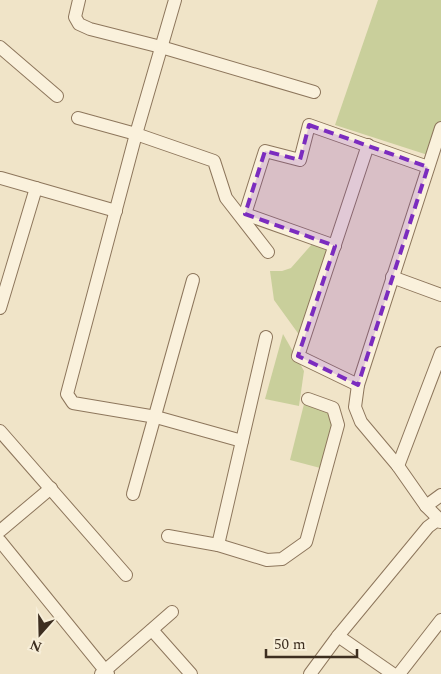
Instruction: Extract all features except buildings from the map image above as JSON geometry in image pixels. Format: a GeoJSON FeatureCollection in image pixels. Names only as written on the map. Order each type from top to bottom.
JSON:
{"type":"FeatureCollection","features":[{"type":"Feature","properties":{"kind":"street"},"geometry":{"type":"LineString","coordinates":[[79,0],[75,17],[79,24],[90,29],[161,47],[314,92]]}},
{"type":"Feature","properties":{"kind":"street"},"geometry":{"type":"LineString","coordinates":[[175,0],[136,134],[67,394],[73,403],[156,417],[242,441]]}},
{"type":"Feature","properties":{"kind":"street"},"geometry":{"type":"LineString","coordinates":[[0,47],[57,96]]}},
{"type":"Feature","properties":{"kind":"street"},"geometry":{"type":"LineString","coordinates":[[78,118],[136,134],[214,161],[226,198],[268,252]]}},
{"type":"Feature","properties":{"kind":"street"},"geometry":{"type":"LineString","coordinates":[[335,246],[245,214],[265,151],[300,160],[309,125],[428,167]]}},
{"type":"Feature","properties":{"kind":"street"},"geometry":{"type":"LineString","coordinates":[[441,128],[358,385],[355,407],[361,422],[398,466],[426,506],[441,521]]}},
{"type":"Feature","properties":{"kind":"street"},"geometry":{"type":"LineString","coordinates":[[358,385],[298,356],[368,146]]}},
{"type":"Feature","properties":{"kind":"street"},"geometry":{"type":"LineString","coordinates":[[1,178],[116,211]]}},
{"type":"Feature","properties":{"kind":"street"},"geometry":{"type":"LineString","coordinates":[[0,308],[36,188]]}},
{"type":"Feature","properties":{"kind":"street"},"geometry":{"type":"LineString","coordinates":[[392,277],[441,295]]}},
{"type":"Feature","properties":{"kind":"street"},"geometry":{"type":"LineString","coordinates":[[133,494],[193,280]]}},
{"type":"Feature","properties":{"kind":"street"},"geometry":{"type":"LineString","coordinates":[[218,545],[266,337]]}},
{"type":"Feature","properties":{"kind":"street"},"geometry":{"type":"LineString","coordinates":[[398,466],[441,353]]}},
{"type":"Feature","properties":{"kind":"street"},"geometry":{"type":"LineString","coordinates":[[168,536],[218,545],[268,560],[282,558],[306,542],[338,425],[333,408],[308,399]]}},
{"type":"Feature","properties":{"kind":"street"},"geometry":{"type":"LineString","coordinates":[[0,431],[126,575]]}},
{"type":"Feature","properties":{"kind":"street"},"geometry":{"type":"LineString","coordinates":[[0,531],[51,488]]}},
{"type":"Feature","properties":{"kind":"street"},"geometry":{"type":"LineString","coordinates":[[426,506],[441,495]]}},
{"type":"Feature","properties":{"kind":"street"},"geometry":{"type":"LineString","coordinates":[[310,674],[338,636],[428,528],[436,521],[441,521]]}},
{"type":"Feature","properties":{"kind":"street"},"geometry":{"type":"LineString","coordinates":[[0,542],[105,673],[172,612]]}},
{"type":"Feature","properties":{"kind":"street"},"geometry":{"type":"LineString","coordinates":[[400,674],[441,620]]}},
{"type":"Feature","properties":{"kind":"street"},"geometry":{"type":"LineString","coordinates":[[152,630],[191,674]]}},
{"type":"Feature","properties":{"kind":"street"},"geometry":{"type":"LineString","coordinates":[[338,636],[393,674]]}},
{"type":"Feature","properties":{"kind":"highlighted area"},"geometry":{"type":"Polygon","coordinates":[[[309,125],[428,167],[358,385],[298,356],[335,246],[245,214],[265,151],[300,160],[309,125]]]}},
{"type":"Feature","properties":{"kind":"green space"},"geometry":{"type":"Polygon","coordinates":[[[378,0],[441,0],[441,136],[434,157],[335,125],[378,0]]]}},
{"type":"Feature","properties":{"kind":"green space"},"geometry":{"type":"Polygon","coordinates":[[[313,243],[328,248],[300,336],[274,300],[270,271],[282,271],[291,268],[313,243]]]}},
{"type":"Feature","properties":{"kind":"green space"},"geometry":{"type":"Polygon","coordinates":[[[283,334],[304,371],[299,406],[265,399],[283,334]]]}},
{"type":"Feature","properties":{"kind":"green space"},"geometry":{"type":"Polygon","coordinates":[[[304,404],[338,412],[324,469],[290,460],[304,404]]]}}]}
